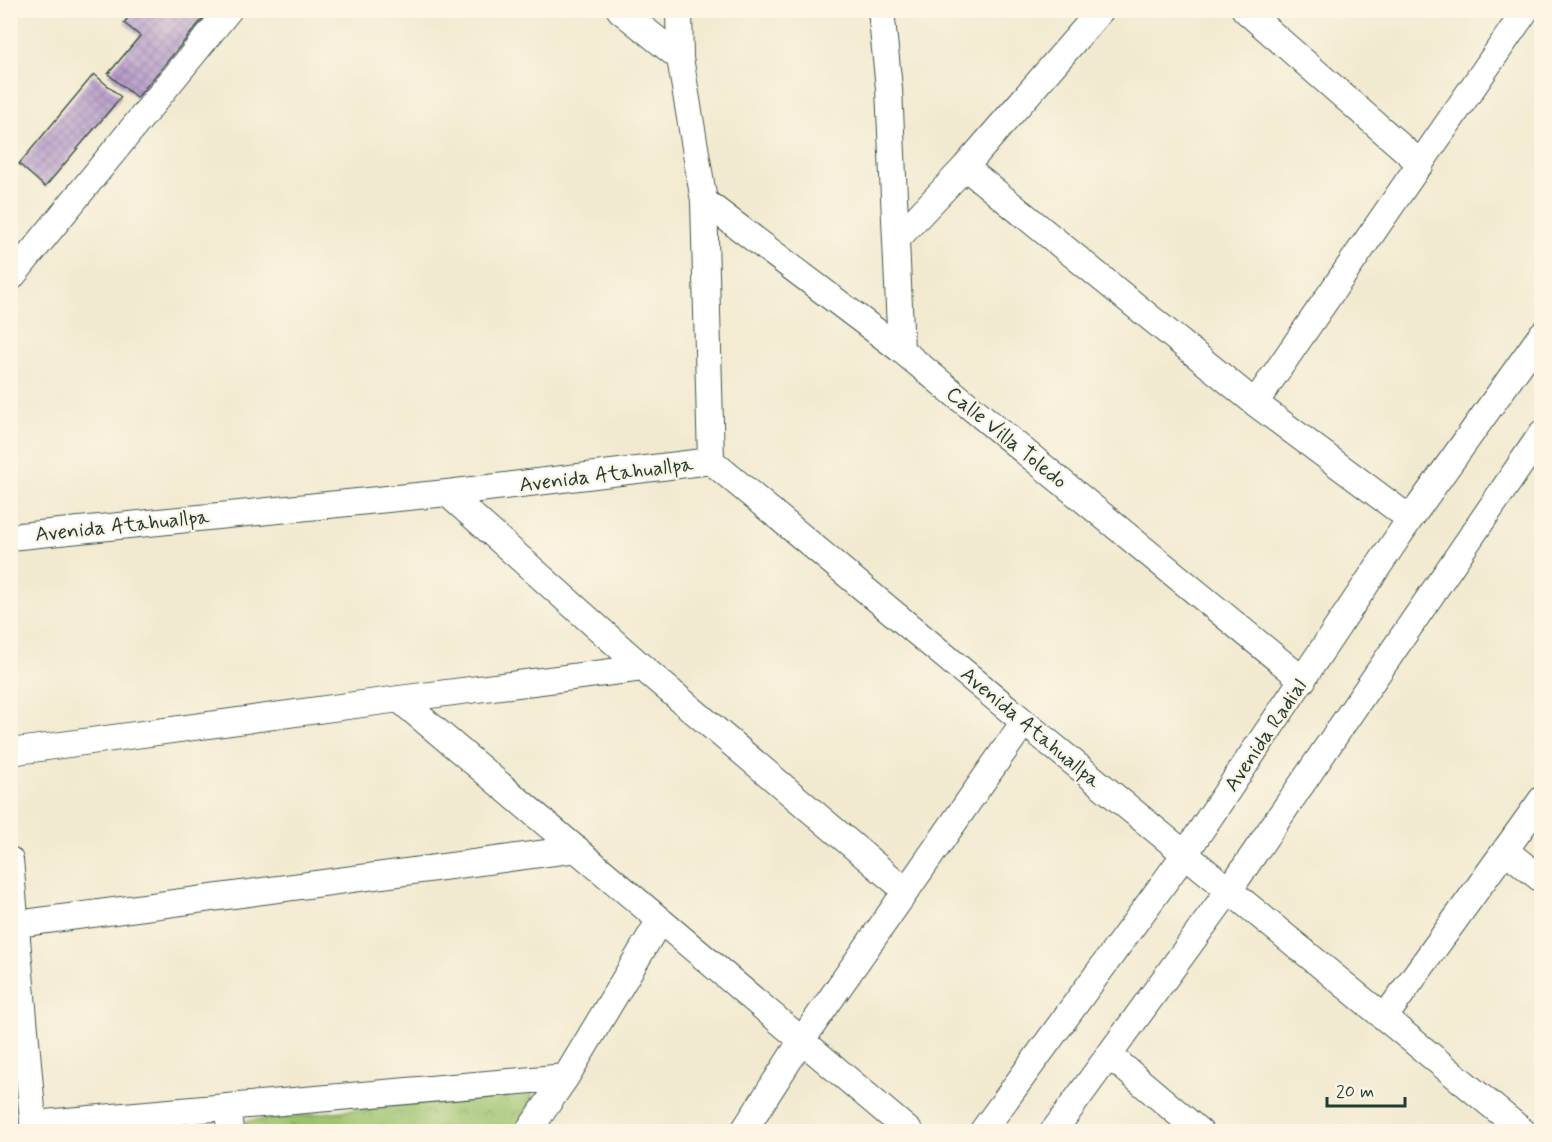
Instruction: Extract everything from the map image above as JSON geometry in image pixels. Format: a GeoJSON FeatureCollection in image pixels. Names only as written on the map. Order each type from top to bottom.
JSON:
{"type":"FeatureCollection","features":[{"type":"Feature","properties":{"kind":"street"},"geometry":{"type":"LineString","coordinates":[[10,279],[228,10]]}},
{"type":"Feature","properties":{"kind":"street"},"geometry":{"type":"LineString","coordinates":[[620,10],[680,58]]}},
{"type":"Feature","properties":{"kind":"street"},"geometry":{"type":"LineString","coordinates":[[679,10],[680,58],[704,201],[711,461]]}},
{"type":"Feature","properties":{"kind":"street"},"geometry":{"type":"LineString","coordinates":[[881,10],[889,88],[901,350]]}},
{"type":"Feature","properties":{"kind":"street"},"geometry":{"type":"LineString","coordinates":[[897,239],[965,167],[1101,10]]}},
{"type":"Feature","properties":{"kind":"street"},"geometry":{"type":"LineString","coordinates":[[1245,10],[1421,164]]}},
{"type":"Feature","properties":{"kind":"street"},"geometry":{"type":"LineString","coordinates":[[1255,403],[1526,10]]}},
{"type":"Feature","properties":{"kind":"street"},"geometry":{"type":"LineString","coordinates":[[965,167],[1255,403],[1410,519]]}},
{"type":"Feature","properties":{"kind":"street","name":"Calle Villa Toledo"},"geometry":{"type":"LineString","coordinates":[[704,201],[901,350],[1303,680]]}},
{"type":"Feature","properties":{"kind":"street","name":"Avenida Radial"},"geometry":{"type":"LineString","coordinates":[[982,1131],[1185,854],[1410,519],[1542,334]]}},
{"type":"Feature","properties":{"kind":"street"},"geometry":{"type":"LineString","coordinates":[[1053,1131],[1230,889],[1542,433]]}},
{"type":"Feature","properties":{"kind":"street","name":"Avenida Atahuallpa"},"geometry":{"type":"LineString","coordinates":[[10,537],[447,493],[711,461],[1024,722],[1524,1131]]}},
{"type":"Feature","properties":{"kind":"street"},"geometry":{"type":"LineString","coordinates":[[447,493],[643,668],[905,890]]}},
{"type":"Feature","properties":{"kind":"street"},"geometry":{"type":"LineString","coordinates":[[10,752],[643,668]]}},
{"type":"Feature","properties":{"kind":"street"},"geometry":{"type":"LineString","coordinates":[[399,699],[910,1131]]}},
{"type":"Feature","properties":{"kind":"street"},"geometry":{"type":"LineString","coordinates":[[743,1131],[802,1040],[905,890],[1024,722]]}},
{"type":"Feature","properties":{"kind":"street"},"geometry":{"type":"LineString","coordinates":[[1385,1017],[1542,799]]}},
{"type":"Feature","properties":{"kind":"street"},"geometry":{"type":"LineString","coordinates":[[17,924],[577,849]]}},
{"type":"Feature","properties":{"kind":"street"},"geometry":{"type":"LineString","coordinates":[[1505,850],[1542,880]]}},
{"type":"Feature","properties":{"kind":"street"},"geometry":{"type":"LineString","coordinates":[[10,860],[34,1128],[229,1120],[566,1077]]}},
{"type":"Feature","properties":{"kind":"street"},"geometry":{"type":"LineString","coordinates":[[528,1131],[566,1077],[660,920]]}},
{"type":"Feature","properties":{"kind":"street"},"geometry":{"type":"LineString","coordinates":[[1109,1055],[1200,1131]]}},
{"type":"Feature","properties":{"kind":"green space"},"geometry":{"type":"Polygon","coordinates":[[[530,1092],[536,1101],[514,1131],[245,1132],[246,1121],[530,1092]]]}},
{"type":"Feature","properties":{"kind":"building"},"geometry":{"type":"Polygon","coordinates":[[[134,10],[146,10],[153,17],[159,10],[210,10],[137,98],[108,74],[140,36],[124,23],[134,10]]]}},
{"type":"Feature","properties":{"kind":"building"},"geometry":{"type":"Polygon","coordinates":[[[94,74],[121,97],[45,187],[19,164],[94,74]]]}}]}
